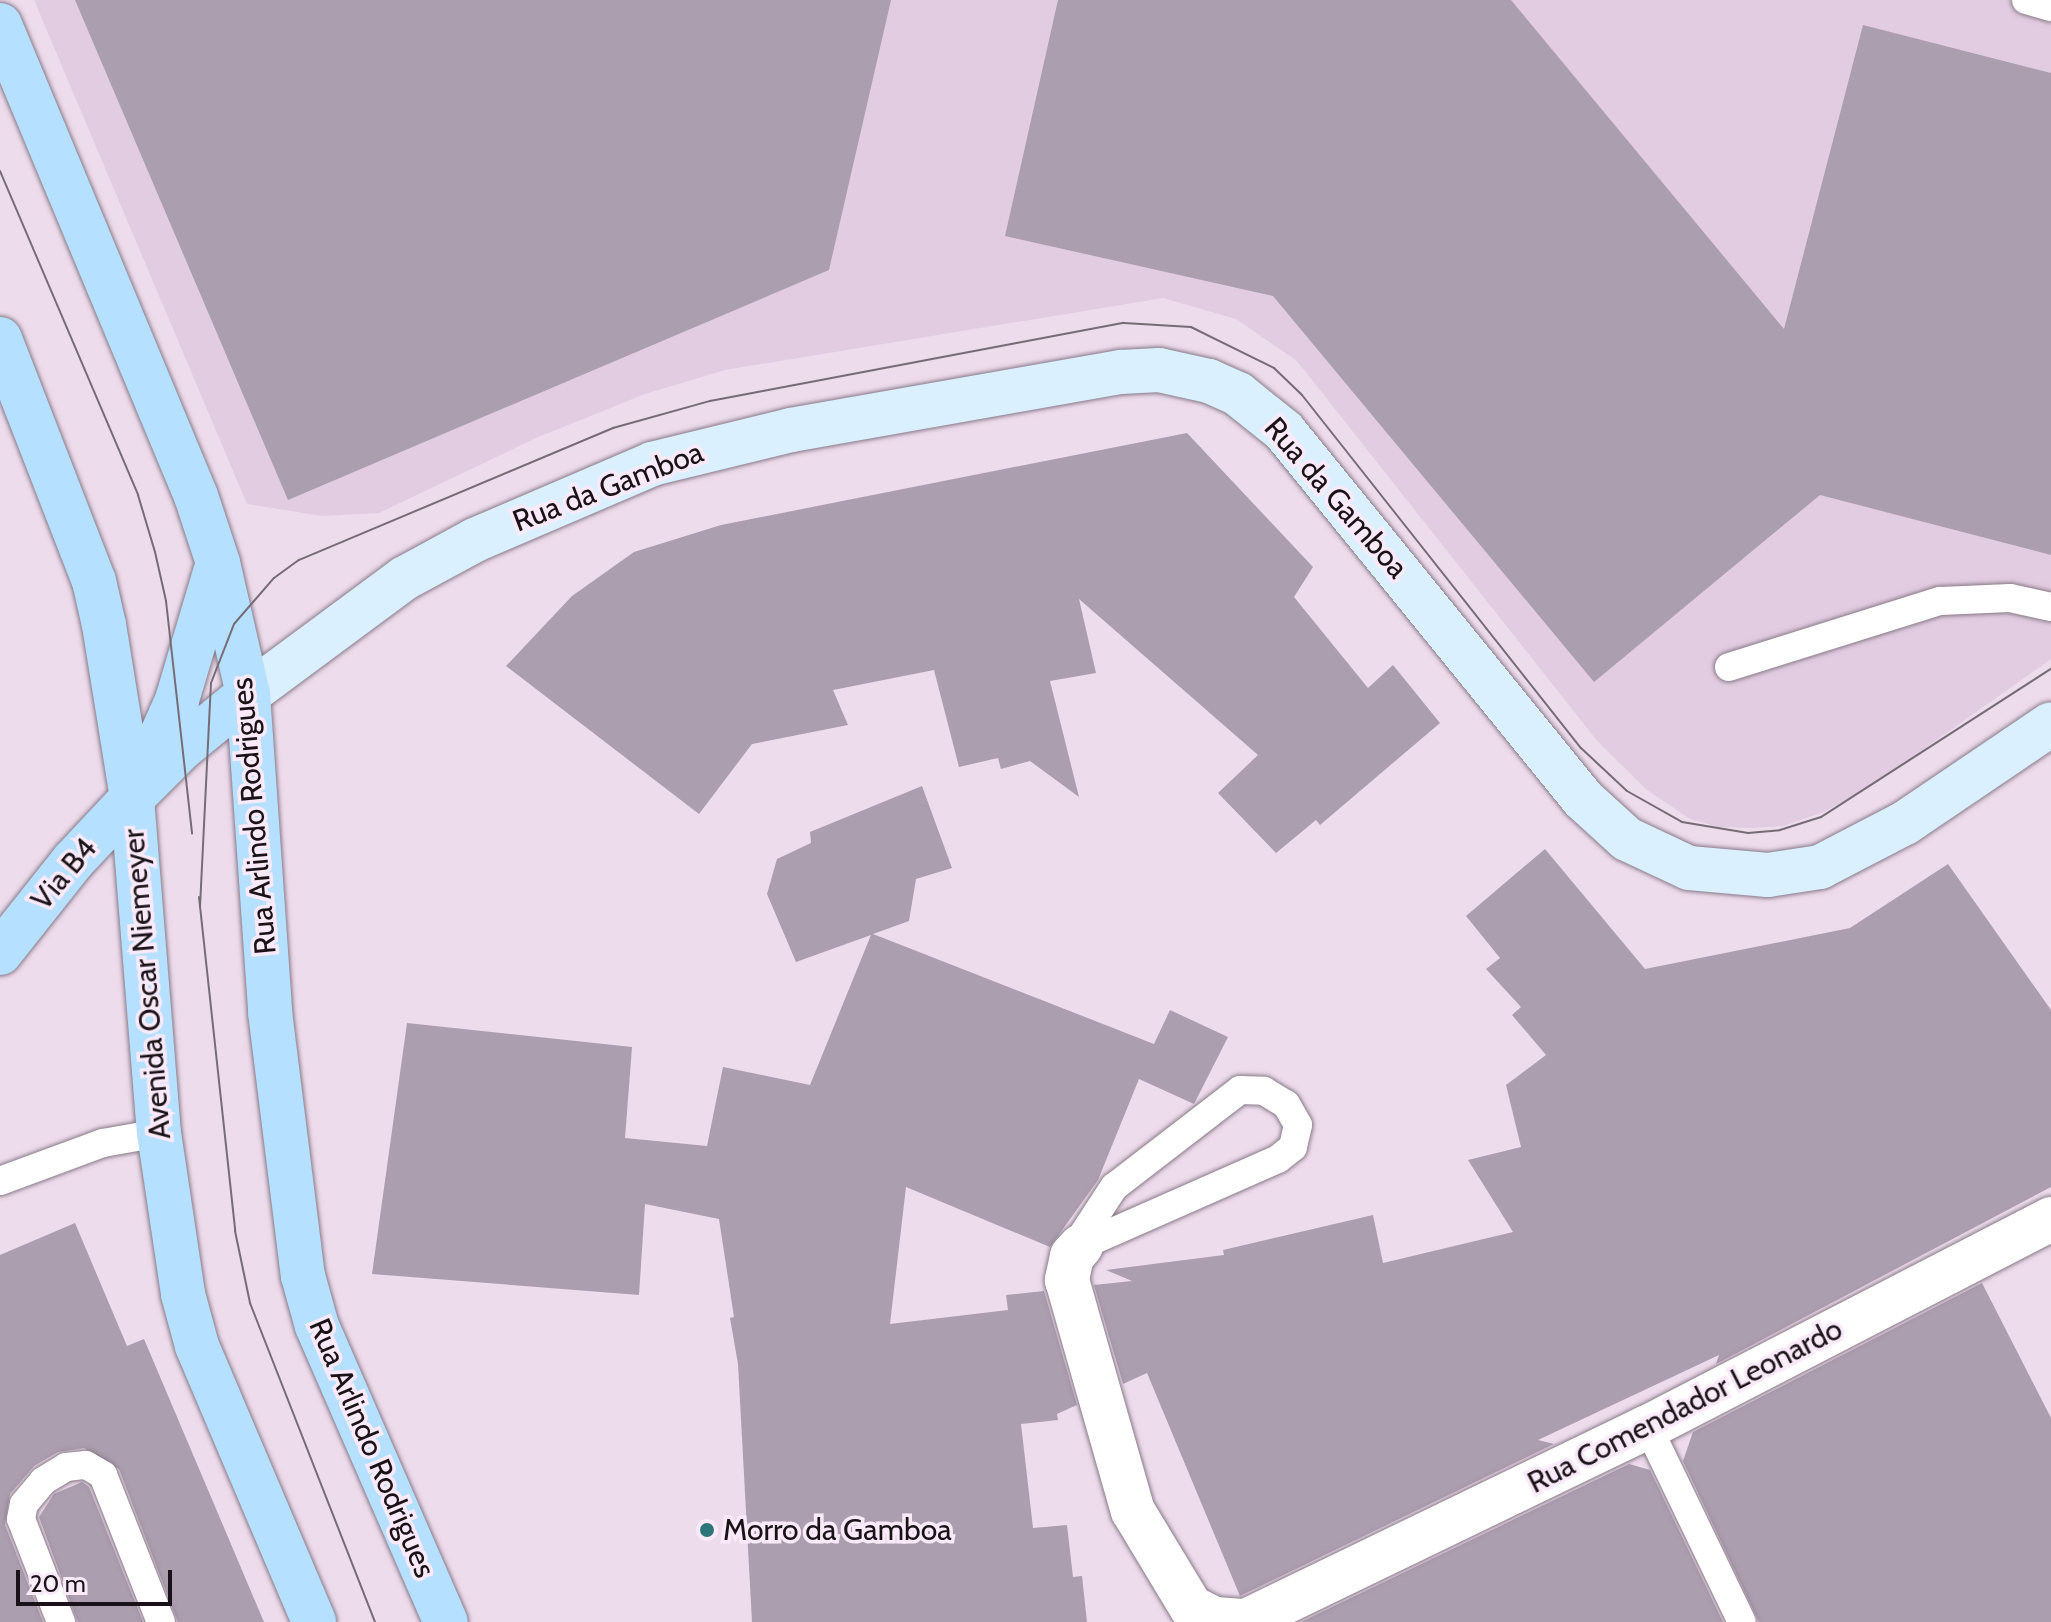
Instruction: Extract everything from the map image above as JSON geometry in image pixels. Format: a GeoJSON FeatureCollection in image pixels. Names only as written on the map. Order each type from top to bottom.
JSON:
{"type":"FeatureCollection","features":[{"type":"Feature","properties":{"kind":"main road","name":"Rua Arlindo Rodrigues"},"geometry":{"type":"LineString","coordinates":[[0,25],[196,496],[218,563],[248,694],[269,998],[303,1276],[317,1326],[446,1622]]}},
{"type":"Feature","properties":{"kind":"main road","name":"Avenida Oscar Niemeyer"},"geometry":{"type":"LineString","coordinates":[[0,339],[94,581],[132,798],[159,1133],[172,1239],[197,1346],[314,1622]]}},
{"type":"Feature","properties":{"kind":"main road"},"geometry":{"type":"LineString","coordinates":[[132,798],[177,700],[218,563]]}},
{"type":"Feature","properties":{"kind":"main road","name":"Via B4"},"geometry":{"type":"LineString","coordinates":[[0,953],[73,861],[132,798],[182,748],[248,694]]}},
{"type":"Feature","properties":{"kind":"street","name":"Rua da Gamboa"},"geometry":{"type":"LineString","coordinates":[[248,694],[405,578],[475,540],[652,464],[791,430],[1106,374],[1159,370],[1209,381],[1238,394],[1284,431],[1583,799],[1627,839],[1689,868],[1768,875],[1820,867],[1905,823],[2051,724]]}},
{"type":"Feature","properties":{"kind":"street","name":"Rua Comendador Leonardo"},"geometry":{"type":"LineString","coordinates":[[1081,1246],[1072,1256],[1067,1280],[1133,1511],[1191,1607],[1215,1619],[1246,1621],[1648,1427],[2051,1219]]}},
{"type":"Feature","properties":{"kind":"lane"},"geometry":{"type":"LineString","coordinates":[[2026,0],[2051,7]]}},
{"type":"Feature","properties":{"kind":"lane"},"geometry":{"type":"LineString","coordinates":[[1729,667],[1940,601],[2010,598],[2051,607]]}},
{"type":"Feature","properties":{"kind":"lane"},"geometry":{"type":"LineString","coordinates":[[1240,1090],[1264,1091],[1286,1104],[1298,1125],[1293,1147],[1278,1159],[1096,1244],[1081,1246],[1084,1233],[1114,1187],[1240,1090]]}},
{"type":"Feature","properties":{"kind":"lane"},"geometry":{"type":"LineString","coordinates":[[0,1181],[103,1143],[159,1133]]}},
{"type":"Feature","properties":{"kind":"lane"},"geometry":{"type":"LineString","coordinates":[[1648,1427],[1742,1622]]}},
{"type":"Feature","properties":{"kind":"lane"},"geometry":{"type":"LineString","coordinates":[[61,1622],[21,1519],[24,1504],[43,1481],[66,1467],[86,1465],[103,1475],[161,1622]]}},
{"type":"Feature","properties":{"kind":"shaded area"},"geometry":{"type":"Polygon","coordinates":[[[34,0],[2051,0],[2051,659],[1879,781],[1824,812],[1783,826],[1752,828],[1719,827],[1690,819],[1647,790],[1598,742],[1297,361],[1236,319],[1163,298],[725,370],[645,394],[536,438],[379,513],[322,516],[247,504],[34,0]]]}},
{"type":"Feature","properties":{"kind":"building"},"geometry":{"type":"Polygon","coordinates":[[[75,0],[891,0],[829,270],[288,500],[75,0]]]}},
{"type":"Feature","properties":{"kind":"building"},"geometry":{"type":"Polygon","coordinates":[[[1058,0],[1511,0],[1784,329],[1863,25],[2051,73],[2051,555],[1820,495],[1594,682],[1273,296],[1005,236],[1058,0]]]}},
{"type":"Feature","properties":{"kind":"building"},"geometry":{"type":"Polygon","coordinates":[[[1187,433],[1313,567],[1294,597],[1368,688],[1393,665],[1440,723],[1320,825],[1316,820],[1276,853],[1218,793],[1258,755],[1079,599],[1096,673],[1050,681],[1079,797],[1030,761],[1001,769],[998,758],[959,767],[934,670],[833,690],[848,725],[752,744],[699,814],[506,666],[572,596],[634,552],[721,525],[1187,433]]]}},
{"type":"Feature","properties":{"kind":"building"},"geometry":{"type":"Polygon","coordinates":[[[922,786],[952,868],[916,879],[909,921],[873,934],[1154,1044],[1170,1010],[1228,1037],[1194,1104],[1139,1079],[1098,1180],[1050,1247],[906,1187],[890,1324],[1008,1310],[1006,1295],[1044,1291],[1077,1405],[1057,1414],[1058,1420],[1021,1424],[1033,1528],[1067,1525],[1073,1577],[1082,1576],[1087,1622],[752,1622],[738,1364],[719,1219],[645,1204],[639,1295],[372,1274],[407,1023],[632,1047],[625,1138],[707,1146],[723,1067],[810,1085],[871,935],[796,962],[767,894],[777,859],[811,843],[810,832],[922,786]]]}},
{"type":"Feature","properties":{"kind":"building"},"geometry":{"type":"Polygon","coordinates":[[[1545,849],[1645,969],[1850,928],[1948,864],[2051,1010],[2051,1187],[1716,1364],[1719,1355],[1538,1440],[1554,1444],[1240,1596],[1147,1373],[1123,1384],[1094,1285],[1132,1281],[1106,1270],[1224,1255],[1223,1250],[1373,1215],[1383,1263],[1513,1232],[1468,1160],[1521,1147],[1506,1085],[1546,1055],[1512,1015],[1521,1007],[1486,969],[1500,958],[1466,916],[1545,849]]]}},
{"type":"Feature","properties":{"kind":"building"},"geometry":{"type":"Polygon","coordinates":[[[75,1223],[127,1346],[144,1339],[264,1622],[178,1622],[119,1469],[84,1448],[58,1452],[34,1466],[10,1494],[5,1525],[43,1622],[0,1622],[0,1255],[75,1223]]]}},
{"type":"Feature","properties":{"kind":"building"},"geometry":{"type":"Polygon","coordinates":[[[1982,1283],[2051,1418],[2051,1622],[1759,1622],[1683,1461],[1693,1432],[1982,1283]]]}},
{"type":"Feature","properties":{"kind":"building"},"geometry":{"type":"Polygon","coordinates":[[[1629,1464],[1650,1470],[1723,1622],[1301,1622],[1629,1464]]]}},
{"type":"Feature","properties":{"kind":"building"},"geometry":{"type":"Polygon","coordinates":[[[82,1482],[89,1487],[143,1622],[78,1622],[39,1517],[54,1494],[82,1482]]]}},
{"type":"Feature","properties":{"kind":"tram line"},"geometry":{"type":"LineString","coordinates":[[0,171],[138,495],[155,552],[166,601],[192,834]]}},
{"type":"Feature","properties":{"kind":"tram line"},"geometry":{"type":"LineString","coordinates":[[200,907],[211,683],[234,624],[274,578],[299,560],[613,428],[710,401],[1124,323],[1191,327],[1274,368],[1302,395],[1581,748],[1627,791],[1682,822],[1748,833],[1780,830],[1821,817],[2051,669]]}},
{"type":"Feature","properties":{"kind":"tram line"},"geometry":{"type":"LineString","coordinates":[[199,897],[235,1231],[250,1303],[375,1622]]}},
{"type":"Feature","properties":{"kind":"place","name":"Morro da Gamboa"},"geometry":{"type":"Point","coordinates":[707,1530]}}]}
